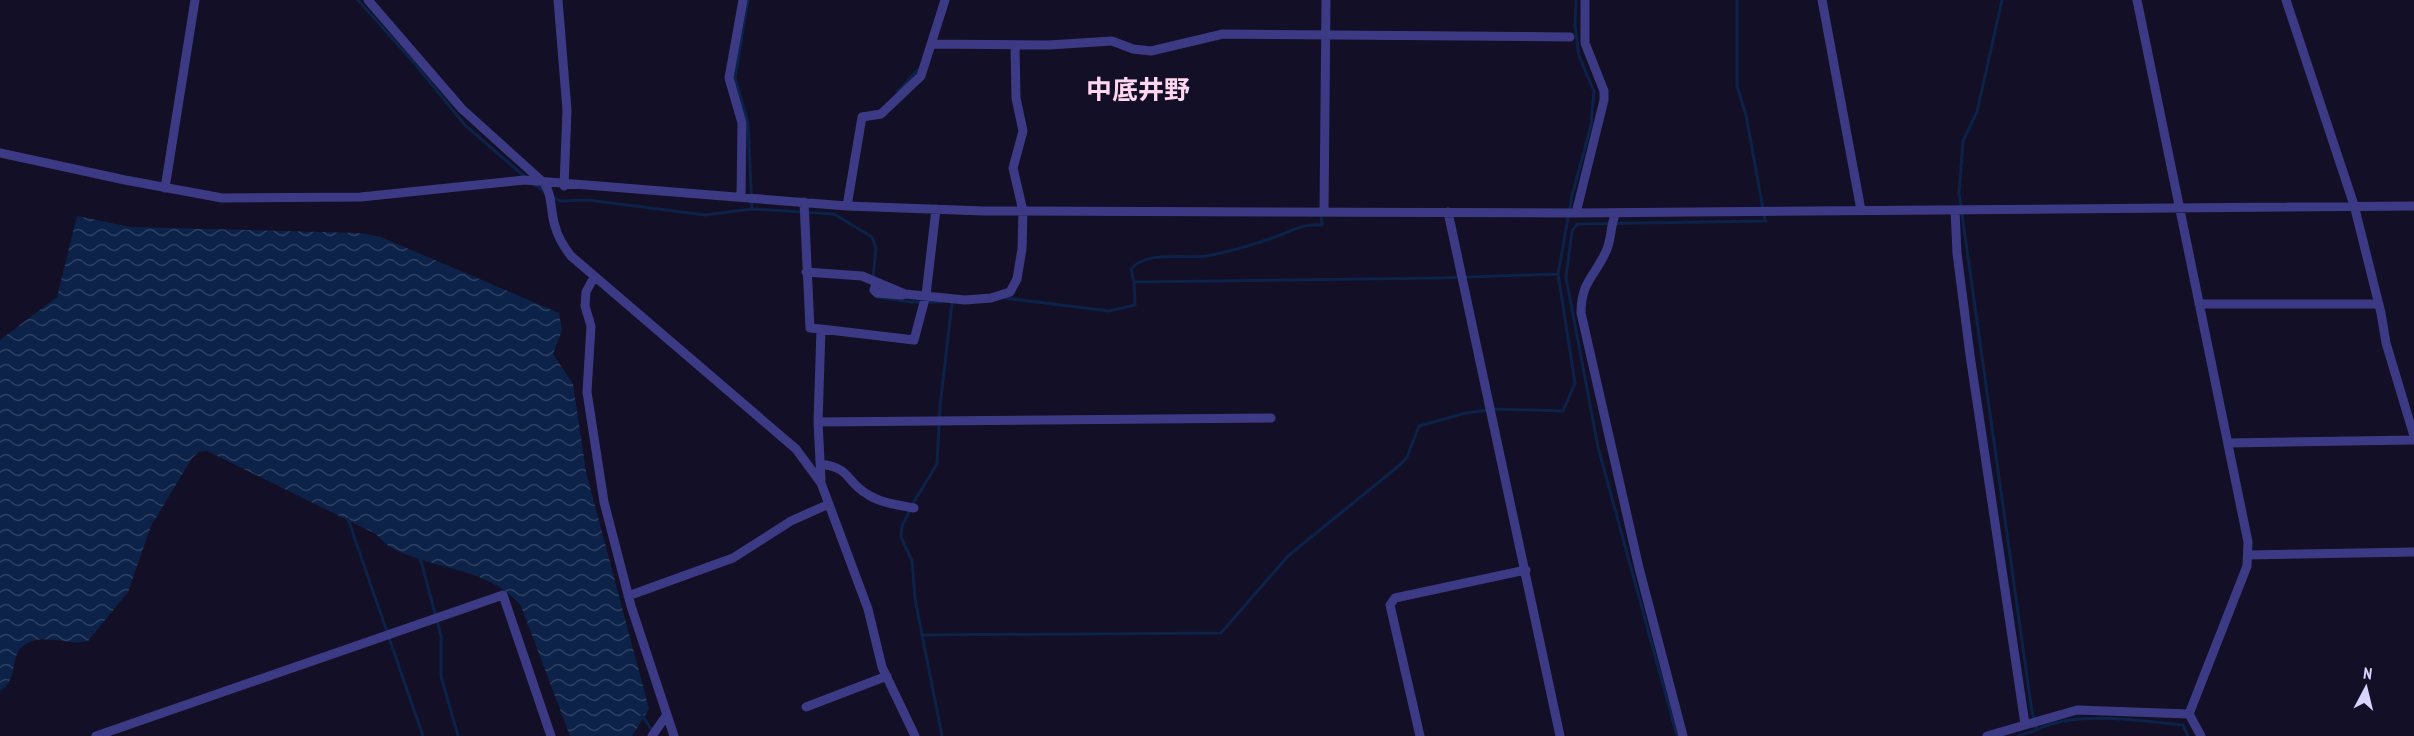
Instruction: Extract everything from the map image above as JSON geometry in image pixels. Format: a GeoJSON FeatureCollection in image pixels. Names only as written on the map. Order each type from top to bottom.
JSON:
{"type":"FeatureCollection","features":[{"type":"Feature","properties":{"kind":"street"},"geometry":{"type":"LineString","coordinates":[[165,188],[195,0]]}},
{"type":"Feature","properties":{"kind":"street"},"geometry":{"type":"LineString","coordinates":[[368,0],[462,109],[544,183],[550,192],[555,227],[561,243],[571,256],[796,450],[821,483],[868,609],[887,676],[915,736]]}},
{"type":"Feature","properties":{"kind":"street"},"geometry":{"type":"LineString","coordinates":[[558,0],[567,110],[564,186]]}},
{"type":"Feature","properties":{"kind":"street"},"geometry":{"type":"LineString","coordinates":[[741,197],[742,123],[729,78],[743,0]]}},
{"type":"Feature","properties":{"kind":"street"},"geometry":{"type":"LineString","coordinates":[[847,206],[862,117],[881,114],[921,76],[945,0]]}},
{"type":"Feature","properties":{"kind":"street"},"geometry":{"type":"LineString","coordinates":[[1324,212],[1326,0]]}},
{"type":"Feature","properties":{"kind":"street"},"geometry":{"type":"LineString","coordinates":[[1576,213],[1604,100],[1604,91],[1585,43],[1585,0]]}},
{"type":"Feature","properties":{"kind":"street"},"geometry":{"type":"LineString","coordinates":[[1822,0],[1861,210]]}},
{"type":"Feature","properties":{"kind":"street"},"geometry":{"type":"LineString","coordinates":[[2136,0],[2246,527],[2247,566],[2189,714]]}},
{"type":"Feature","properties":{"kind":"street"},"geometry":{"type":"LineString","coordinates":[[2228,443],[2414,438],[2386,343],[2379,304],[2354,205],[2286,0]]}},
{"type":"Feature","properties":{"kind":"street"},"geometry":{"type":"LineString","coordinates":[[932,44],[1015,45],[1112,41],[1133,49],[1151,51],[1223,34],[1570,37]]}},
{"type":"Feature","properties":{"kind":"street"},"geometry":{"type":"LineString","coordinates":[[806,272],[862,276],[905,294],[965,300],[991,298],[1010,292],[1017,279],[1022,249],[1023,211],[1013,168],[1023,131],[1016,98],[1015,45]]}},
{"type":"Feature","properties":{"kind":"street"},"geometry":{"type":"LineString","coordinates":[[0,153],[222,198],[349,197],[505,181],[847,206],[1023,211],[1616,213],[2414,206]]}},
{"type":"Feature","properties":{"kind":"street"},"geometry":{"type":"LineString","coordinates":[[804,202],[810,328],[914,340],[926,295],[936,209]]}},
{"type":"Feature","properties":{"kind":"street"},"geometry":{"type":"LineString","coordinates":[[1955,210],[1957,253],[1970,355],[2025,724]]}},
{"type":"Feature","properties":{"kind":"street"},"geometry":{"type":"LineString","coordinates":[[1448,212],[1560,736]]}},
{"type":"Feature","properties":{"kind":"street"},"geometry":{"type":"LineString","coordinates":[[1616,213],[1611,223],[1608,247],[1581,292],[1581,313],[1639,568],[1683,736]]}},
{"type":"Feature","properties":{"kind":"street"},"geometry":{"type":"LineString","coordinates":[[594,276],[586,292],[585,306],[591,326],[587,392],[604,502],[628,596],[674,736]]}},
{"type":"Feature","properties":{"kind":"street"},"geometry":{"type":"LineString","coordinates":[[2199,303],[2379,304]]}},
{"type":"Feature","properties":{"kind":"street"},"geometry":{"type":"LineString","coordinates":[[821,329],[818,422],[821,483]]}},
{"type":"Feature","properties":{"kind":"street"},"geometry":{"type":"LineString","coordinates":[[818,422],[1271,418]]}},
{"type":"Feature","properties":{"kind":"street"},"geometry":{"type":"LineString","coordinates":[[820,464],[839,468],[865,493],[874,498],[914,508]]}},
{"type":"Feature","properties":{"kind":"street"},"geometry":{"type":"LineString","coordinates":[[628,596],[733,558],[791,521],[829,504]]}},
{"type":"Feature","properties":{"kind":"street"},"geometry":{"type":"LineString","coordinates":[[2248,555],[2414,552]]}},
{"type":"Feature","properties":{"kind":"street"},"geometry":{"type":"LineString","coordinates":[[1420,736],[1390,605],[1395,598],[1526,570]]}},
{"type":"Feature","properties":{"kind":"street"},"geometry":{"type":"LineString","coordinates":[[96,736],[503,595],[551,736]]}},
{"type":"Feature","properties":{"kind":"street"},"geometry":{"type":"LineString","coordinates":[[806,707],[887,676]]}},
{"type":"Feature","properties":{"kind":"street"},"geometry":{"type":"LineString","coordinates":[[1987,736],[2077,710],[2189,714]]}},
{"type":"Feature","properties":{"kind":"street"},"geometry":{"type":"LineString","coordinates":[[2189,714],[2201,736]]}},
{"type":"Feature","properties":{"kind":"street"},"geometry":{"type":"LineString","coordinates":[[652,736],[666,716]]}},
{"type":"Feature","properties":{"kind":"water"},"geometry":{"type":"Polygon","coordinates":[[[77,216],[131,227],[360,233],[381,237],[559,313],[562,330],[553,354],[573,384],[586,472],[649,709],[632,736],[570,736],[521,606],[509,594],[478,577],[394,549],[376,534],[207,451],[199,452],[192,458],[151,526],[128,592],[88,641],[47,639],[23,646],[16,656],[10,680],[0,691],[0,340],[57,297],[77,216]]]}},
{"type":"Feature","properties":{"kind":"waterway"},"geometry":{"type":"LineString","coordinates":[[358,0],[465,125],[525,177]]}},
{"type":"Feature","properties":{"kind":"waterway"},"geometry":{"type":"LineString","coordinates":[[748,0],[735,78],[748,123],[752,209]]}},
{"type":"Feature","properties":{"kind":"waterway"},"geometry":{"type":"LineString","coordinates":[[923,635],[1221,633],[1288,556],[1401,464],[1407,457],[1419,426],[1466,413],[1495,409],[1563,411],[1575,383],[1558,274],[1572,196],[1591,125],[1594,91],[1579,56],[1575,26],[1576,0]]}},
{"type":"Feature","properties":{"kind":"waterway"},"geometry":{"type":"LineString","coordinates":[[1737,0],[1737,86],[1746,115],[1765,220]]}},
{"type":"Feature","properties":{"kind":"waterway"},"geometry":{"type":"LineString","coordinates":[[2002,0],[1977,112],[1963,141],[1959,193],[2032,712],[2037,730],[2070,720],[2108,719],[2183,725],[2188,736]]}},
{"type":"Feature","properties":{"kind":"waterway"},"geometry":{"type":"LineString","coordinates":[[898,91],[918,70]]}},
{"type":"Feature","properties":{"kind":"waterway"},"geometry":{"type":"LineString","coordinates":[[532,183],[547,193]]}},
{"type":"Feature","properties":{"kind":"waterway"},"geometry":{"type":"LineString","coordinates":[[552,197],[560,201],[588,200],[705,215],[752,209],[834,214],[872,237],[876,248],[873,278]]}},
{"type":"Feature","properties":{"kind":"waterway"},"geometry":{"type":"LineString","coordinates":[[1134,282],[1131,269],[1147,259],[1197,257],[1233,250],[1304,226],[1322,225],[1321,215]]}},
{"type":"Feature","properties":{"kind":"waterway"},"geometry":{"type":"LineString","coordinates":[[1677,736],[1598,447],[1566,277],[1572,231],[1577,224],[1766,221]]}},
{"type":"Feature","properties":{"kind":"waterway"},"geometry":{"type":"LineString","coordinates":[[1005,298],[1109,311],[1135,305],[1134,282],[1558,274]]}},
{"type":"Feature","properties":{"kind":"waterway"},"geometry":{"type":"LineString","coordinates":[[877,297],[911,302],[942,302]]}},
{"type":"Feature","properties":{"kind":"waterway"},"geometry":{"type":"LineString","coordinates":[[942,736],[915,599],[912,561],[901,537],[902,526],[937,464],[940,406],[952,303]]}},
{"type":"Feature","properties":{"kind":"waterway"},"geometry":{"type":"LineString","coordinates":[[348,519],[423,736]]}},
{"type":"Feature","properties":{"kind":"waterway"},"geometry":{"type":"LineString","coordinates":[[420,557],[441,636],[441,676],[458,736]]}},
{"type":"Feature","properties":{"kind":"waterway"},"geometry":{"type":"LineString","coordinates":[[642,715],[653,732]]}},
{"type":"Feature","properties":{"kind":"waterway"},"geometry":{"type":"LineString","coordinates":[[2018,736],[2037,730]]}},
{"type":"Feature","properties":{"kind":"district","name":"中底井野"},"geometry":{"type":"Point","coordinates":[1138,89]}}]}
